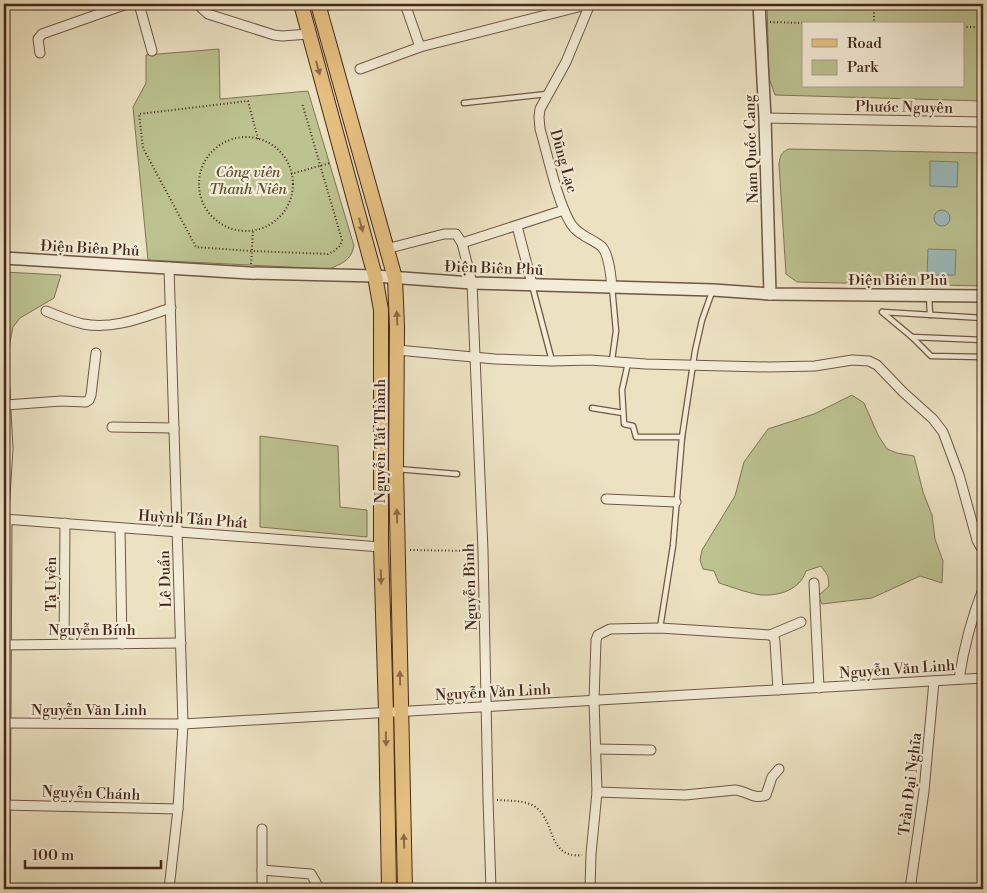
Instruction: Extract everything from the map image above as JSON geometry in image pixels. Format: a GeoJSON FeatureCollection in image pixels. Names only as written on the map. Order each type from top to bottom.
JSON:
{"type":"FeatureCollection","features":[{"type":"Feature","properties":{"kind":"main road","name":"Nguyễn Tất Thành"},"geometry":{"type":"LineString","coordinates":[[301,4],[375,276],[381,310],[380,547],[386,712],[389,889]]}},
{"type":"Feature","properties":{"kind":"main road","name":"Nguyễn Tất Thành"},"geometry":{"type":"LineString","coordinates":[[322,5],[395,278],[398,327],[396,468],[404,889]]}},
{"type":"Feature","properties":{"kind":"street"},"geometry":{"type":"LineString","coordinates":[[40,53],[38,38],[42,34],[127,4]]}},
{"type":"Feature","properties":{"kind":"street"},"geometry":{"type":"LineString","coordinates":[[139,4],[152,51]]}},
{"type":"Feature","properties":{"kind":"street"},"geometry":{"type":"LineString","coordinates":[[197,4],[208,14],[274,35],[309,34]]}},
{"type":"Feature","properties":{"kind":"street"},"geometry":{"type":"LineString","coordinates":[[405,4],[420,47]]}},
{"type":"Feature","properties":{"kind":"street"},"geometry":{"type":"LineString","coordinates":[[360,69],[420,47],[590,4]]}},
{"type":"Feature","properties":{"kind":"street","name":"Dũng Lạc"},"geometry":{"type":"LineString","coordinates":[[590,4],[566,62],[540,109],[539,117],[540,129],[564,210],[578,233],[602,247],[606,252],[612,287]]}},
{"type":"Feature","properties":{"kind":"street","name":"Nam Quốc Cang"},"geometry":{"type":"LineString","coordinates":[[759,4],[765,118],[770,294]]}},
{"type":"Feature","properties":{"kind":"street","name":"Phước Nguyên"},"geometry":{"type":"LineString","coordinates":[[765,118],[983,122]]}},
{"type":"Feature","properties":{"kind":"street"},"geometry":{"type":"LineString","coordinates":[[386,249],[450,233],[456,234],[462,244],[564,210]]}},
{"type":"Feature","properties":{"kind":"street"},"geometry":{"type":"LineString","coordinates":[[517,226],[532,284]]}},
{"type":"Feature","properties":{"kind":"street","name":"Nguyễn Bình"},"geometry":{"type":"LineString","coordinates":[[462,244],[472,283],[483,552],[491,889]]}},
{"type":"Feature","properties":{"kind":"street","name":"Điện Biên Phủ"},"geometry":{"type":"LineString","coordinates":[[4,258],[250,272],[375,276],[472,283],[713,290],[770,294],[983,296]]}},
{"type":"Feature","properties":{"kind":"street","name":"Lê Duẩn"},"geometry":{"type":"LineString","coordinates":[[169,267],[183,724],[178,809],[169,889]]}},
{"type":"Feature","properties":{"kind":"street"},"geometry":{"type":"LineString","coordinates":[[46,311],[83,324],[108,325],[131,322],[171,308]]}},
{"type":"Feature","properties":{"kind":"street"},"geometry":{"type":"LineString","coordinates":[[397,350],[552,361],[612,360],[693,365],[802,368],[842,361],[869,361],[877,365],[933,419],[943,432],[977,540],[983,551]]}},
{"type":"Feature","properties":{"kind":"street"},"geometry":{"type":"LineString","coordinates":[[6,405],[60,401],[86,402],[89,400],[96,353]]}},
{"type":"Feature","properties":{"kind":"street"},"geometry":{"type":"LineString","coordinates":[[4,374],[8,449],[5,517],[5,889]]}},
{"type":"Feature","properties":{"kind":"street"},"geometry":{"type":"LineString","coordinates":[[112,427],[174,428]]}},
{"type":"Feature","properties":{"kind":"street"},"geometry":{"type":"LineString","coordinates":[[606,499],[676,502]]}},
{"type":"Feature","properties":{"kind":"street","name":"Huỳnh Tấn Phát"},"geometry":{"type":"LineString","coordinates":[[5,517],[120,528],[380,547]]}},
{"type":"Feature","properties":{"kind":"street","name":"Tạ Uyên"},"geometry":{"type":"LineString","coordinates":[[64,644],[65,523]]}},
{"type":"Feature","properties":{"kind":"street"},"geometry":{"type":"LineString","coordinates":[[120,528],[122,644]]}},
{"type":"Feature","properties":{"kind":"street"},"geometry":{"type":"LineString","coordinates":[[814,583],[819,688]]}},
{"type":"Feature","properties":{"kind":"street"},"geometry":{"type":"LineString","coordinates":[[959,679],[966,638],[983,589]]}},
{"type":"Feature","properties":{"kind":"street"},"geometry":{"type":"LineString","coordinates":[[590,889],[591,854],[597,792],[594,700],[596,640],[598,635],[610,629],[660,628],[770,635],[801,622]]}},
{"type":"Feature","properties":{"kind":"street"},"geometry":{"type":"LineString","coordinates":[[770,635],[774,637],[775,642],[778,690]]}},
{"type":"Feature","properties":{"kind":"street","name":"Nguyễn Bính"},"geometry":{"type":"LineString","coordinates":[[5,645],[180,644]]}},
{"type":"Feature","properties":{"kind":"street","name":"Nguyễn Văn Linh"},"geometry":{"type":"LineString","coordinates":[[5,723],[183,724],[983,678]]}},
{"type":"Feature","properties":{"kind":"street","name":"Trần Đại Nghĩa"},"geometry":{"type":"LineString","coordinates":[[910,889],[924,791],[934,681]]}},
{"type":"Feature","properties":{"kind":"street"},"geometry":{"type":"LineString","coordinates":[[596,749],[651,750]]}},
{"type":"Feature","properties":{"kind":"street"},"geometry":{"type":"LineString","coordinates":[[597,792],[685,795],[740,790],[755,798],[766,795],[772,778],[779,770]]}},
{"type":"Feature","properties":{"kind":"street","name":"Nguyễn Chánh"},"geometry":{"type":"LineString","coordinates":[[5,805],[178,809]]}},
{"type":"Feature","properties":{"kind":"street"},"geometry":{"type":"LineString","coordinates":[[262,829],[262,889]]}},
{"type":"Feature","properties":{"kind":"street"},"geometry":{"type":"LineString","coordinates":[[262,870],[312,874],[320,888],[328,889]]}},
{"type":"Feature","properties":{"kind":"lane"},"geometry":{"type":"LineString","coordinates":[[464,103],[548,94]]}},
{"type":"Feature","properties":{"kind":"lane"},"geometry":{"type":"LineString","coordinates":[[532,284],[552,361]]}},
{"type":"Feature","properties":{"kind":"lane"},"geometry":{"type":"LineString","coordinates":[[612,287],[616,332],[612,360]]}},
{"type":"Feature","properties":{"kind":"lane"},"geometry":{"type":"LineString","coordinates":[[660,628],[672,546],[682,437],[693,365],[702,320],[713,290]]}},
{"type":"Feature","properties":{"kind":"lane"},"geometry":{"type":"LineString","coordinates":[[929,295],[930,315]]}},
{"type":"Feature","properties":{"kind":"lane"},"geometry":{"type":"LineString","coordinates":[[983,318],[882,312],[931,356],[983,357]]}},
{"type":"Feature","properties":{"kind":"lane"},"geometry":{"type":"LineString","coordinates":[[912,337],[983,340]]}},
{"type":"Feature","properties":{"kind":"lane"},"geometry":{"type":"LineString","coordinates":[[628,362],[622,390],[624,424],[633,426],[636,436],[682,437]]}},
{"type":"Feature","properties":{"kind":"lane"},"geometry":{"type":"LineString","coordinates":[[592,408],[623,413]]}},
{"type":"Feature","properties":{"kind":"lane"},"geometry":{"type":"LineString","coordinates":[[396,468],[457,474]]}},
{"type":"Feature","properties":{"kind":"path"},"geometry":{"type":"LineString","coordinates":[[874,4],[874,22]]}},
{"type":"Feature","properties":{"kind":"path"},"geometry":{"type":"LineString","coordinates":[[760,22],[802,23]]}},
{"type":"Feature","properties":{"kind":"path"},"geometry":{"type":"LineString","coordinates":[[964,27],[983,27]]}},
{"type":"Feature","properties":{"kind":"path"},"geometry":{"type":"LineString","coordinates":[[258,139],[248,101],[139,114],[143,148],[196,247],[328,254],[334,251],[341,245],[342,240],[302,104]]}},
{"type":"Feature","properties":{"kind":"path"},"geometry":{"type":"LineString","coordinates":[[238,138],[258,139],[275,147],[287,161],[293,180],[292,196],[283,214],[270,225],[252,231],[234,230],[217,222],[205,208],[200,193],[200,173],[209,156],[222,144],[238,138]]}},
{"type":"Feature","properties":{"kind":"path"},"geometry":{"type":"LineString","coordinates":[[292,174],[330,163]]}},
{"type":"Feature","properties":{"kind":"path"},"geometry":{"type":"LineString","coordinates":[[250,272],[252,231]]}},
{"type":"Feature","properties":{"kind":"path"},"geometry":{"type":"LineString","coordinates":[[397,550],[483,552]]}},
{"type":"Feature","properties":{"kind":"path"},"geometry":{"type":"LineString","coordinates":[[488,799],[523,802],[533,805],[543,813],[554,840],[564,854],[572,856],[591,854]]}},
{"type":"Feature","properties":{"kind":"green space"},"geometry":{"type":"Polygon","coordinates":[[[767,4],[983,4],[983,101],[775,95],[769,78],[767,4]]]}},
{"type":"Feature","properties":{"kind":"green space","name":"Công viên Thanh Niên"},"geometry":{"type":"Polygon","coordinates":[[[219,49],[220,99],[308,91],[354,246],[348,259],[329,269],[148,260],[133,107],[146,83],[146,55],[219,49]]]}},
{"type":"Feature","properties":{"kind":"green space"},"geometry":{"type":"Polygon","coordinates":[[[789,149],[983,153],[983,286],[797,282],[786,274],[779,164],[781,155],[789,149]]]}},
{"type":"Feature","properties":{"kind":"green space"},"geometry":{"type":"Polygon","coordinates":[[[4,272],[61,275],[54,298],[20,318],[13,327],[6,386],[4,385],[4,272]]]}},
{"type":"Feature","properties":{"kind":"green space"},"geometry":{"type":"Polygon","coordinates":[[[852,395],[864,403],[878,435],[887,449],[914,456],[923,492],[932,515],[935,539],[943,561],[942,583],[920,576],[872,598],[822,604],[818,596],[829,586],[828,576],[821,566],[806,571],[799,583],[782,593],[761,595],[719,583],[714,571],[703,569],[700,560],[702,550],[735,496],[744,462],[768,429],[814,414],[852,395]]]}},
{"type":"Feature","properties":{"kind":"green space"},"geometry":{"type":"Polygon","coordinates":[[[260,436],[338,446],[340,507],[367,510],[367,537],[260,527],[260,436]]]}},
{"type":"Feature","properties":{"kind":"water"},"geometry":{"type":"Polygon","coordinates":[[[930,161],[958,162],[957,187],[930,186],[930,161]]]}},
{"type":"Feature","properties":{"kind":"water"},"geometry":{"type":"Polygon","coordinates":[[[939,210],[945,210],[950,215],[948,224],[939,226],[934,221],[934,215],[939,210]]]}},
{"type":"Feature","properties":{"kind":"water"},"geometry":{"type":"Polygon","coordinates":[[[928,249],[956,250],[955,275],[927,275],[928,249]]]}}]}
